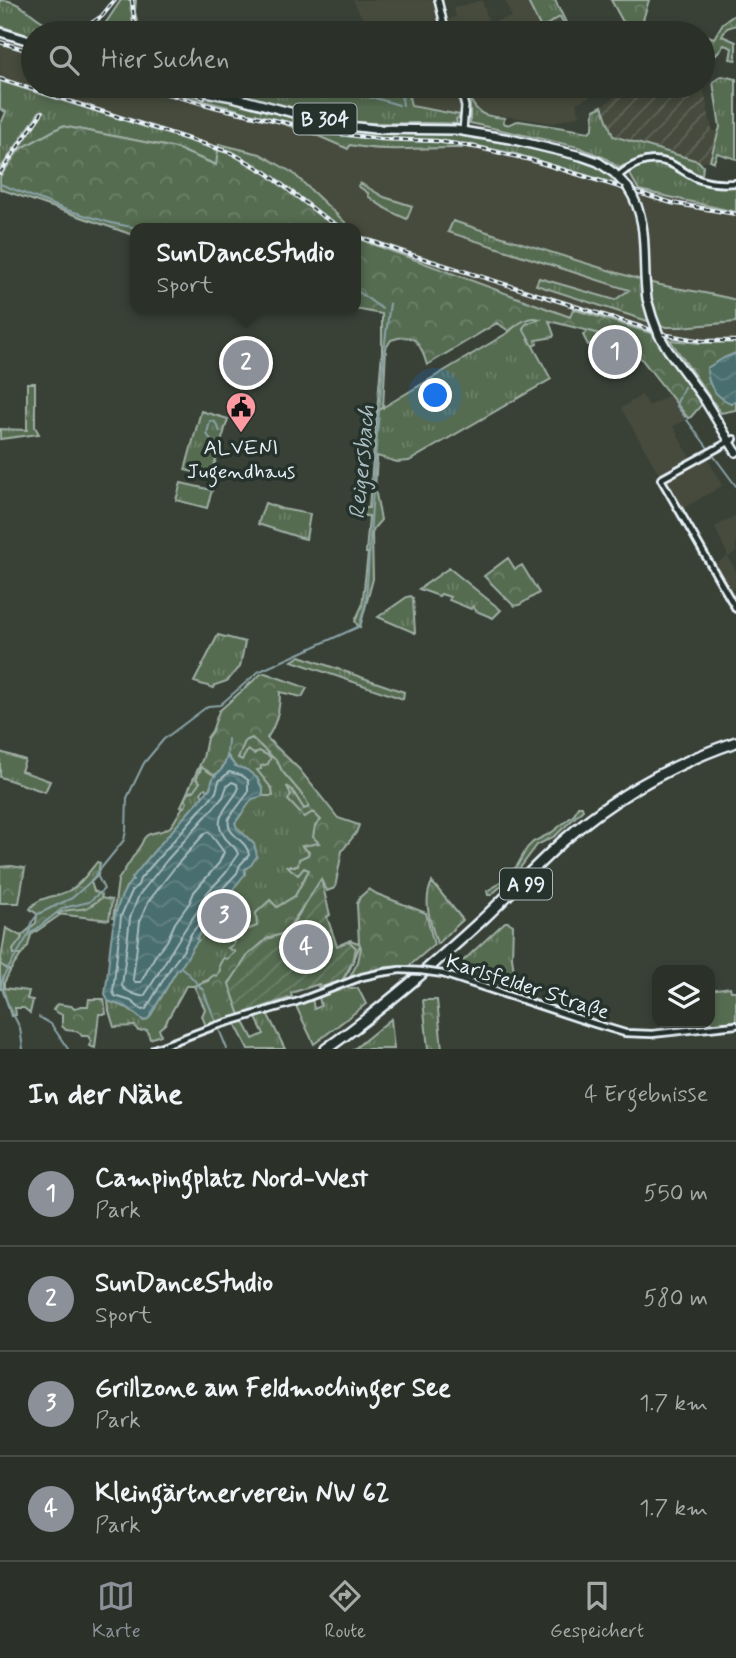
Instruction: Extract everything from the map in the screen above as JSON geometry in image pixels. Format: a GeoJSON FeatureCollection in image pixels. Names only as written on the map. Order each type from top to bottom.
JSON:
{"type":"FeatureCollection","features":[{"type":"Feature","properties":{"kind":"highway","name":"A 99"},"geometry":{"type":"LineString","coordinates":[[326,1049],[438,960],[593,816],[649,780],[695,757],[736,744]]}},
{"type":"Feature","properties":{"kind":"highway","name":"A 99"},"geometry":{"type":"LineString","coordinates":[[335,1049],[443,962],[563,848],[596,821],[660,780],[736,744]]}},
{"type":"Feature","properties":{"kind":"main road"},"geometry":{"type":"LineString","coordinates":[[438,0],[443,21]]}},
{"type":"Feature","properties":{"kind":"main road"},"geometry":{"type":"LineString","coordinates":[[0,30],[21,36]]}},
{"type":"Feature","properties":{"kind":"main road","name":"B 304"},"geometry":{"type":"LineString","coordinates":[[237,98],[339,125],[375,129],[485,130],[599,158],[631,188],[639,207],[647,297],[661,335],[733,441],[736,452]]}},
{"type":"Feature","properties":{"kind":"main road","name":"B 304"},"geometry":{"type":"LineString","coordinates":[[248,98],[339,122],[441,125],[463,129]]}},
{"type":"Feature","properties":{"kind":"main road"},"geometry":{"type":"LineString","coordinates":[[463,129],[464,98]]}},
{"type":"Feature","properties":{"kind":"street"},"geometry":{"type":"LineString","coordinates":[[620,175],[640,163],[657,161],[668,163],[702,181],[736,183]]}},
{"type":"Feature","properties":{"kind":"street"},"geometry":{"type":"LineString","coordinates":[[733,441],[661,479],[736,609]]}},
{"type":"Feature","properties":{"kind":"street","name":"Karlsfelder Straße"},"geometry":{"type":"LineString","coordinates":[[154,1049],[362,977],[380,972],[400,971],[443,974],[625,1033],[652,1034],[736,1025]]}},
{"type":"Feature","properties":{"kind":"shaded area"},"geometry":{"type":"Polygon","coordinates":[[[353,0],[435,0],[439,21],[364,21],[353,0]]]}},
{"type":"Feature","properties":{"kind":"shaded area"},"geometry":{"type":"Polygon","coordinates":[[[482,0],[488,21],[447,21],[456,17],[454,8],[482,0]]]}},
{"type":"Feature","properties":{"kind":"shaded area"},"geometry":{"type":"Polygon","coordinates":[[[505,0],[527,0],[534,11],[560,17],[562,21],[497,21],[512,17],[505,0]]]}},
{"type":"Feature","properties":{"kind":"shaded area"},"geometry":{"type":"Polygon","coordinates":[[[0,39],[21,47],[21,88],[0,81],[0,39]]]}},
{"type":"Feature","properties":{"kind":"shaded area"},"geometry":{"type":"Polygon","coordinates":[[[54,98],[192,98],[309,132],[345,148],[350,145],[360,147],[463,143],[516,153],[651,190],[736,207],[736,343],[670,340],[573,310],[571,317],[367,242],[361,237],[361,223],[346,223],[293,173],[219,145],[219,150],[54,98]],[[634,283],[618,304],[537,285],[666,327],[722,323],[634,283]]]}},
{"type":"Feature","properties":{"kind":"shaded area"},"geometry":{"type":"Polygon","coordinates":[[[402,98],[460,98],[460,115],[405,105],[402,98]]]}},
{"type":"Feature","properties":{"kind":"shaded area"},"geometry":{"type":"Polygon","coordinates":[[[470,98],[587,98],[576,103],[580,115],[554,123],[489,116],[479,113],[470,98]]]}},
{"type":"Feature","properties":{"kind":"shaded area"},"geometry":{"type":"Polygon","coordinates":[[[613,98],[705,98],[712,130],[719,132],[709,160],[701,163],[667,150],[613,136],[602,106],[613,98]]]}},
{"type":"Feature","properties":{"kind":"shaded area"},"geometry":{"type":"Polygon","coordinates":[[[671,394],[686,420],[673,426],[693,464],[707,457],[722,486],[680,510],[621,408],[642,395],[649,406],[671,394]]]}},
{"type":"Feature","properties":{"kind":"shaded area"},"geometry":{"type":"Polygon","coordinates":[[[736,515],[736,552],[728,557],[736,571],[736,587],[728,592],[713,566],[728,556],[715,527],[736,515]]]}},
{"type":"Feature","properties":{"kind":"green space"},"geometry":{"type":"Polygon","coordinates":[[[0,0],[21,6],[43,21],[21,21],[21,33],[0,26],[0,0]]]}},
{"type":"Feature","properties":{"kind":"green space"},"geometry":{"type":"Polygon","coordinates":[[[121,0],[136,0],[137,21],[107,21],[121,0]]]}},
{"type":"Feature","properties":{"kind":"green space"},"geometry":{"type":"Polygon","coordinates":[[[527,0],[555,0],[565,21],[560,17],[553,21],[538,21],[527,0]]]}},
{"type":"Feature","properties":{"kind":"green space"},"geometry":{"type":"Polygon","coordinates":[[[611,0],[649,0],[643,21],[622,21],[611,0]]]}},
{"type":"Feature","properties":{"kind":"green space"},"geometry":{"type":"Polygon","coordinates":[[[736,14],[736,25],[727,28],[722,36],[736,42],[736,60],[730,59],[732,48],[724,45],[715,56],[715,36],[723,23],[736,14]]]}},
{"type":"Feature","properties":{"kind":"green space"},"geometry":{"type":"Polygon","coordinates":[[[722,76],[736,79],[736,159],[717,153],[714,162],[710,160],[720,127],[715,81],[722,76]]]}},
{"type":"Feature","properties":{"kind":"green space"},"geometry":{"type":"Polygon","coordinates":[[[0,81],[21,88],[21,98],[54,98],[219,150],[217,165],[175,148],[62,126],[20,149],[0,177],[43,113],[40,111],[0,169],[0,126],[6,112],[0,109],[0,81]]]}},
{"type":"Feature","properties":{"kind":"green space"},"geometry":{"type":"Polygon","coordinates":[[[192,98],[233,99],[326,124],[426,130],[483,137],[591,163],[607,171],[623,186],[516,154],[463,143],[462,148],[392,149],[350,145],[348,149],[309,132],[192,98]]]}},
{"type":"Feature","properties":{"kind":"green space"},"geometry":{"type":"Polygon","coordinates":[[[253,98],[409,98],[411,106],[460,115],[456,119],[457,124],[372,123],[343,121],[253,98]]]}},
{"type":"Feature","properties":{"kind":"green space"},"geometry":{"type":"Polygon","coordinates":[[[468,98],[479,111],[505,118],[503,122],[507,124],[519,121],[589,132],[593,128],[594,110],[602,106],[613,136],[698,161],[703,166],[702,175],[669,159],[654,156],[619,168],[605,158],[578,147],[470,123],[468,98]]]}},
{"type":"Feature","properties":{"kind":"green space"},"geometry":{"type":"Polygon","coordinates":[[[62,126],[175,148],[216,165],[219,144],[260,154],[293,173],[346,223],[130,223],[130,234],[0,189],[0,177],[20,149],[62,126]]]}},
{"type":"Feature","properties":{"kind":"green space"},"geometry":{"type":"Polygon","coordinates":[[[652,162],[671,167],[702,184],[736,187],[736,212],[639,190],[628,171],[652,162]]]}},
{"type":"Feature","properties":{"kind":"green space"},"geometry":{"type":"Polygon","coordinates":[[[360,183],[384,197],[412,206],[407,219],[373,200],[358,186],[360,183]]]}},
{"type":"Feature","properties":{"kind":"green space"},"geometry":{"type":"Polygon","coordinates":[[[453,221],[652,283],[736,300],[736,322],[666,327],[536,285],[539,278],[615,300],[629,290],[448,232],[453,221]]]}},
{"type":"Feature","properties":{"kind":"green space"},"geometry":{"type":"Polygon","coordinates":[[[361,237],[367,242],[570,317],[573,309],[654,334],[702,404],[688,418],[632,347],[597,333],[549,321],[553,337],[536,340],[537,344],[533,346],[523,328],[526,324],[540,319],[531,318],[509,331],[497,323],[427,365],[420,346],[412,339],[406,337],[391,340],[386,348],[383,408],[377,411],[382,314],[361,310],[361,237]]]}},
{"type":"Feature","properties":{"kind":"green space"},"geometry":{"type":"Polygon","coordinates":[[[535,317],[542,319],[523,328],[551,379],[409,461],[397,462],[377,456],[375,489],[381,520],[372,534],[373,579],[360,627],[358,626],[355,621],[362,606],[369,516],[357,516],[358,508],[369,508],[377,411],[509,332],[520,321],[535,317]]]}},
{"type":"Feature","properties":{"kind":"green space"},"geometry":{"type":"Polygon","coordinates":[[[588,330],[632,347],[639,358],[602,375],[591,354],[598,351],[593,343],[588,345],[583,335],[588,330]]]}},
{"type":"Feature","properties":{"kind":"green space"},"geometry":{"type":"Polygon","coordinates":[[[670,340],[736,342],[736,353],[724,358],[731,403],[736,401],[736,410],[721,413],[670,340]]]}},
{"type":"Feature","properties":{"kind":"green space"},"geometry":{"type":"Polygon","coordinates":[[[27,383],[35,383],[35,427],[39,434],[0,439],[0,429],[27,430],[27,383]]]}},
{"type":"Feature","properties":{"kind":"green space"},"geometry":{"type":"Polygon","coordinates":[[[201,411],[228,419],[211,476],[185,470],[201,411]]]}},
{"type":"Feature","properties":{"kind":"green space"},"geometry":{"type":"Polygon","coordinates":[[[181,483],[212,490],[207,508],[176,500],[181,483]]]}},
{"type":"Feature","properties":{"kind":"green space"},"geometry":{"type":"Polygon","coordinates":[[[265,503],[310,514],[306,539],[258,524],[265,503]]]}},
{"type":"Feature","properties":{"kind":"green space"},"geometry":{"type":"Polygon","coordinates":[[[508,558],[515,569],[522,565],[539,593],[514,606],[484,576],[508,558]]]}},
{"type":"Feature","properties":{"kind":"green space"},"geometry":{"type":"Polygon","coordinates":[[[449,568],[501,610],[493,618],[476,611],[473,606],[471,609],[449,600],[450,597],[419,589],[449,568]]]}},
{"type":"Feature","properties":{"kind":"green space"},"geometry":{"type":"Polygon","coordinates":[[[411,596],[415,633],[378,617],[407,597],[411,596]]]}},
{"type":"Feature","properties":{"kind":"green space"},"geometry":{"type":"Polygon","coordinates":[[[218,635],[245,642],[240,667],[227,681],[215,685],[214,688],[194,682],[218,635]]]}},
{"type":"Feature","properties":{"kind":"green space"},"geometry":{"type":"Polygon","coordinates":[[[300,656],[404,692],[403,699],[292,661],[300,656]]]}},
{"type":"Feature","properties":{"kind":"green space"},"geometry":{"type":"Polygon","coordinates":[[[265,673],[307,688],[302,697],[280,692],[277,716],[267,738],[299,769],[338,818],[359,825],[342,851],[335,888],[327,891],[321,880],[285,933],[266,939],[229,983],[240,1015],[206,1026],[202,1016],[205,1009],[194,986],[208,981],[214,975],[217,976],[223,958],[227,959],[235,952],[228,948],[234,944],[233,935],[257,926],[256,913],[270,900],[277,907],[295,896],[309,870],[304,868],[298,875],[287,866],[298,866],[299,859],[308,855],[309,852],[302,846],[319,843],[313,837],[315,826],[321,820],[313,812],[304,817],[288,800],[291,795],[287,786],[304,809],[309,807],[278,762],[252,738],[245,741],[238,758],[242,760],[248,750],[254,754],[259,751],[271,757],[268,764],[257,770],[272,789],[273,796],[263,796],[255,777],[235,766],[228,756],[220,772],[214,775],[201,767],[196,779],[200,782],[194,791],[189,792],[185,807],[181,806],[203,758],[207,738],[219,711],[265,673]]]}},
{"type":"Feature","properties":{"kind":"green space"},"geometry":{"type":"Polygon","coordinates":[[[252,738],[278,762],[282,771],[305,798],[310,807],[304,809],[288,788],[304,817],[313,812],[321,820],[319,843],[303,847],[309,852],[304,868],[309,870],[295,896],[277,907],[270,901],[257,926],[227,959],[217,976],[194,986],[186,986],[165,1024],[159,1029],[161,1035],[150,1039],[147,1030],[138,1031],[135,1026],[114,1027],[108,1001],[128,1008],[144,1021],[149,1018],[198,940],[196,939],[209,922],[211,925],[210,920],[216,910],[220,909],[215,906],[226,898],[244,874],[254,844],[235,823],[252,799],[211,786],[208,790],[205,788],[201,793],[203,796],[126,887],[113,919],[118,880],[144,839],[170,827],[185,807],[187,796],[200,782],[196,779],[206,759],[239,753],[245,741],[252,738]]]}},
{"type":"Feature","properties":{"kind":"green space"},"geometry":{"type":"Polygon","coordinates":[[[0,752],[25,760],[21,771],[50,781],[45,792],[0,777],[0,752]]]}},
{"type":"Feature","properties":{"kind":"green space"},"geometry":{"type":"Polygon","coordinates":[[[578,806],[582,806],[583,810],[555,836],[537,845],[517,872],[488,895],[487,891],[517,866],[533,842],[551,833],[574,815],[578,806]]]}},
{"type":"Feature","properties":{"kind":"green space"},"geometry":{"type":"Polygon","coordinates":[[[97,862],[100,863],[98,875],[91,882],[94,891],[102,895],[101,898],[86,908],[58,914],[60,915],[31,935],[28,946],[21,955],[14,954],[13,950],[21,936],[36,923],[37,914],[30,909],[34,904],[74,887],[97,862]]]}},
{"type":"Feature","properties":{"kind":"green space"},"geometry":{"type":"Polygon","coordinates":[[[0,867],[25,868],[19,903],[0,903],[0,867]]]}},
{"type":"Feature","properties":{"kind":"green space"},"geometry":{"type":"Polygon","coordinates":[[[321,879],[330,915],[327,917],[337,946],[349,941],[356,948],[353,961],[342,981],[321,987],[319,984],[291,993],[292,997],[240,1015],[229,984],[248,955],[267,939],[285,933],[321,879]]]}},
{"type":"Feature","properties":{"kind":"green space"},"geometry":{"type":"Polygon","coordinates":[[[432,882],[463,920],[437,944],[428,905],[432,882]]]}},
{"type":"Feature","properties":{"kind":"green space"},"geometry":{"type":"Polygon","coordinates":[[[369,889],[426,913],[434,945],[409,966],[385,967],[350,977],[358,962],[360,945],[351,968],[343,979],[337,984],[320,989],[316,984],[347,942],[350,940],[359,943],[357,904],[369,889]]]}},
{"type":"Feature","properties":{"kind":"green space"},"geometry":{"type":"Polygon","coordinates":[[[101,898],[112,900],[109,920],[57,914],[68,909],[86,908],[101,898]]]}},
{"type":"Feature","properties":{"kind":"green space"},"geometry":{"type":"Polygon","coordinates":[[[505,922],[513,925],[512,957],[516,987],[506,987],[464,970],[461,966],[464,960],[505,922]]]}},
{"type":"Feature","properties":{"kind":"green space"},"geometry":{"type":"Polygon","coordinates":[[[6,928],[22,938],[14,950],[14,954],[21,955],[10,971],[0,965],[6,928]]]}},
{"type":"Feature","properties":{"kind":"green space"},"geometry":{"type":"Polygon","coordinates":[[[0,964],[10,971],[4,988],[29,991],[27,999],[33,1000],[30,1013],[24,1008],[15,1008],[16,1015],[11,1016],[3,989],[0,989],[0,964]]]}},
{"type":"Feature","properties":{"kind":"green space"},"geometry":{"type":"Polygon","coordinates":[[[345,984],[351,989],[358,988],[366,1004],[314,1044],[295,1004],[312,998],[314,1009],[321,1006],[321,995],[345,984]]]}},
{"type":"Feature","properties":{"kind":"green space"},"geometry":{"type":"Polygon","coordinates":[[[730,987],[731,991],[736,991],[736,1021],[715,1023],[715,989],[730,987]]]}},
{"type":"Feature","properties":{"kind":"green space"},"geometry":{"type":"Polygon","coordinates":[[[89,999],[104,999],[106,1014],[99,1014],[95,1048],[89,1046],[91,1041],[88,1036],[66,1030],[62,1026],[62,1015],[53,1010],[57,1004],[75,1008],[88,1006],[89,999]]]}},
{"type":"Feature","properties":{"kind":"green space"},"geometry":{"type":"Polygon","coordinates":[[[423,1000],[437,1000],[442,1049],[428,1049],[423,1000]]]}},
{"type":"Feature","properties":{"kind":"green space"},"geometry":{"type":"Polygon","coordinates":[[[267,1013],[285,1049],[248,1049],[235,1023],[243,1020],[253,1039],[264,1034],[255,1016],[267,1013]]]}},
{"type":"Feature","properties":{"kind":"green space"},"geometry":{"type":"Polygon","coordinates":[[[391,1019],[394,1049],[354,1049],[391,1019]]]}},
{"type":"Feature","properties":{"kind":"water"},"geometry":{"type":"Polygon","coordinates":[[[736,353],[736,401],[731,403],[713,389],[707,368],[736,353]]]}},
{"type":"Feature","properties":{"kind":"water"},"geometry":{"type":"Polygon","coordinates":[[[227,756],[235,766],[247,770],[257,778],[263,790],[263,796],[252,799],[235,823],[254,844],[257,856],[226,898],[215,906],[220,909],[228,901],[230,903],[223,912],[216,910],[211,919],[219,924],[218,927],[209,922],[149,1018],[144,1021],[128,1008],[108,1001],[105,994],[118,905],[133,881],[132,878],[211,787],[227,756]]]}},
{"type":"Feature","properties":{"kind":"waterway"},"geometry":{"type":"LineString","coordinates":[[375,98],[399,105]]}},
{"type":"Feature","properties":{"kind":"waterway"},"geometry":{"type":"LineString","coordinates":[[402,98],[403,105]]}},
{"type":"Feature","properties":{"kind":"waterway"},"geometry":{"type":"LineString","coordinates":[[0,184],[64,209],[130,227]]}},
{"type":"Feature","properties":{"kind":"waterway"},"geometry":{"type":"LineString","coordinates":[[361,294],[382,309]]}},
{"type":"Feature","properties":{"kind":"waterway","name":"Reigersbach"},"geometry":{"type":"LineString","coordinates":[[23,1049],[20,1028],[1,986],[3,977],[38,914],[72,898],[90,882],[124,840],[127,798],[144,763],[164,739],[208,706],[220,705],[258,672],[360,624],[366,602],[375,458],[390,303]]}},
{"type":"Feature","properties":{"kind":"waterway"},"geometry":{"type":"LineString","coordinates":[[684,387],[676,405],[685,417]]}},
{"type":"Feature","properties":{"kind":"waterway"},"geometry":{"type":"LineString","coordinates":[[687,420],[708,448]]}},
{"type":"Feature","properties":{"kind":"waterway"},"geometry":{"type":"LineString","coordinates":[[211,440],[207,434],[210,421],[215,422],[220,431]]}},
{"type":"Feature","properties":{"kind":"waterway"},"geometry":{"type":"LineString","coordinates":[[713,455],[736,486]]}},
{"type":"Feature","properties":{"kind":"waterway"},"geometry":{"type":"LineString","coordinates":[[227,756],[228,739]]}},
{"type":"Feature","properties":{"kind":"waterway"},"geometry":{"type":"LineString","coordinates":[[31,933],[63,908],[89,902],[104,889],[97,875]]}},
{"type":"Feature","properties":{"kind":"waterway"},"geometry":{"type":"LineString","coordinates":[[182,968],[203,990],[227,1049]]}},
{"type":"Feature","properties":{"kind":"waterway"},"geometry":{"type":"LineString","coordinates":[[39,1017],[51,1024],[68,1049]]}},
{"type":"Feature","properties":{"kind":"railway"},"geometry":{"type":"LineString","coordinates":[[95,21],[115,0]]}},
{"type":"Feature","properties":{"kind":"railway"},"geometry":{"type":"LineString","coordinates":[[132,0],[134,21]]}},
{"type":"Feature","properties":{"kind":"railway"},"geometry":{"type":"LineString","coordinates":[[0,42],[21,48]]}},
{"type":"Feature","properties":{"kind":"railway"},"geometry":{"type":"LineString","coordinates":[[0,79],[21,86]]}},
{"type":"Feature","properties":{"kind":"railway"},"geometry":{"type":"LineString","coordinates":[[60,98],[232,153],[267,173],[333,223]]}},
{"type":"Feature","properties":{"kind":"railway"},"geometry":{"type":"LineString","coordinates":[[183,98],[333,133],[381,139],[437,141],[480,148],[531,160],[672,203],[736,214]]}},
{"type":"Feature","properties":{"kind":"railway"},"geometry":{"type":"LineString","coordinates":[[0,173],[42,112]]}},
{"type":"Feature","properties":{"kind":"railway"},"geometry":{"type":"LineString","coordinates":[[361,238],[667,335],[702,341],[736,341]]}},
{"type":"Feature","properties":{"kind":"place","name":"Campingplatz Nord-West"},"geometry":{"type":"Point","coordinates":[615,352]}},
{"type":"Feature","properties":{"kind":"place","name":"SunDanceStudio"},"geometry":{"type":"Point","coordinates":[246,363]}},
{"type":"Feature","properties":{"kind":"place","name":"ALVENI Jugendhaus"},"geometry":{"type":"Point","coordinates":[241,434]}},
{"type":"Feature","properties":{"kind":"place","name":"Grillzone am Feldmochinger See"},"geometry":{"type":"Point","coordinates":[224,916]}},
{"type":"Feature","properties":{"kind":"place","name":"Kleingärtnerverein NW 62"},"geometry":{"type":"Point","coordinates":[306,947]}}]}
